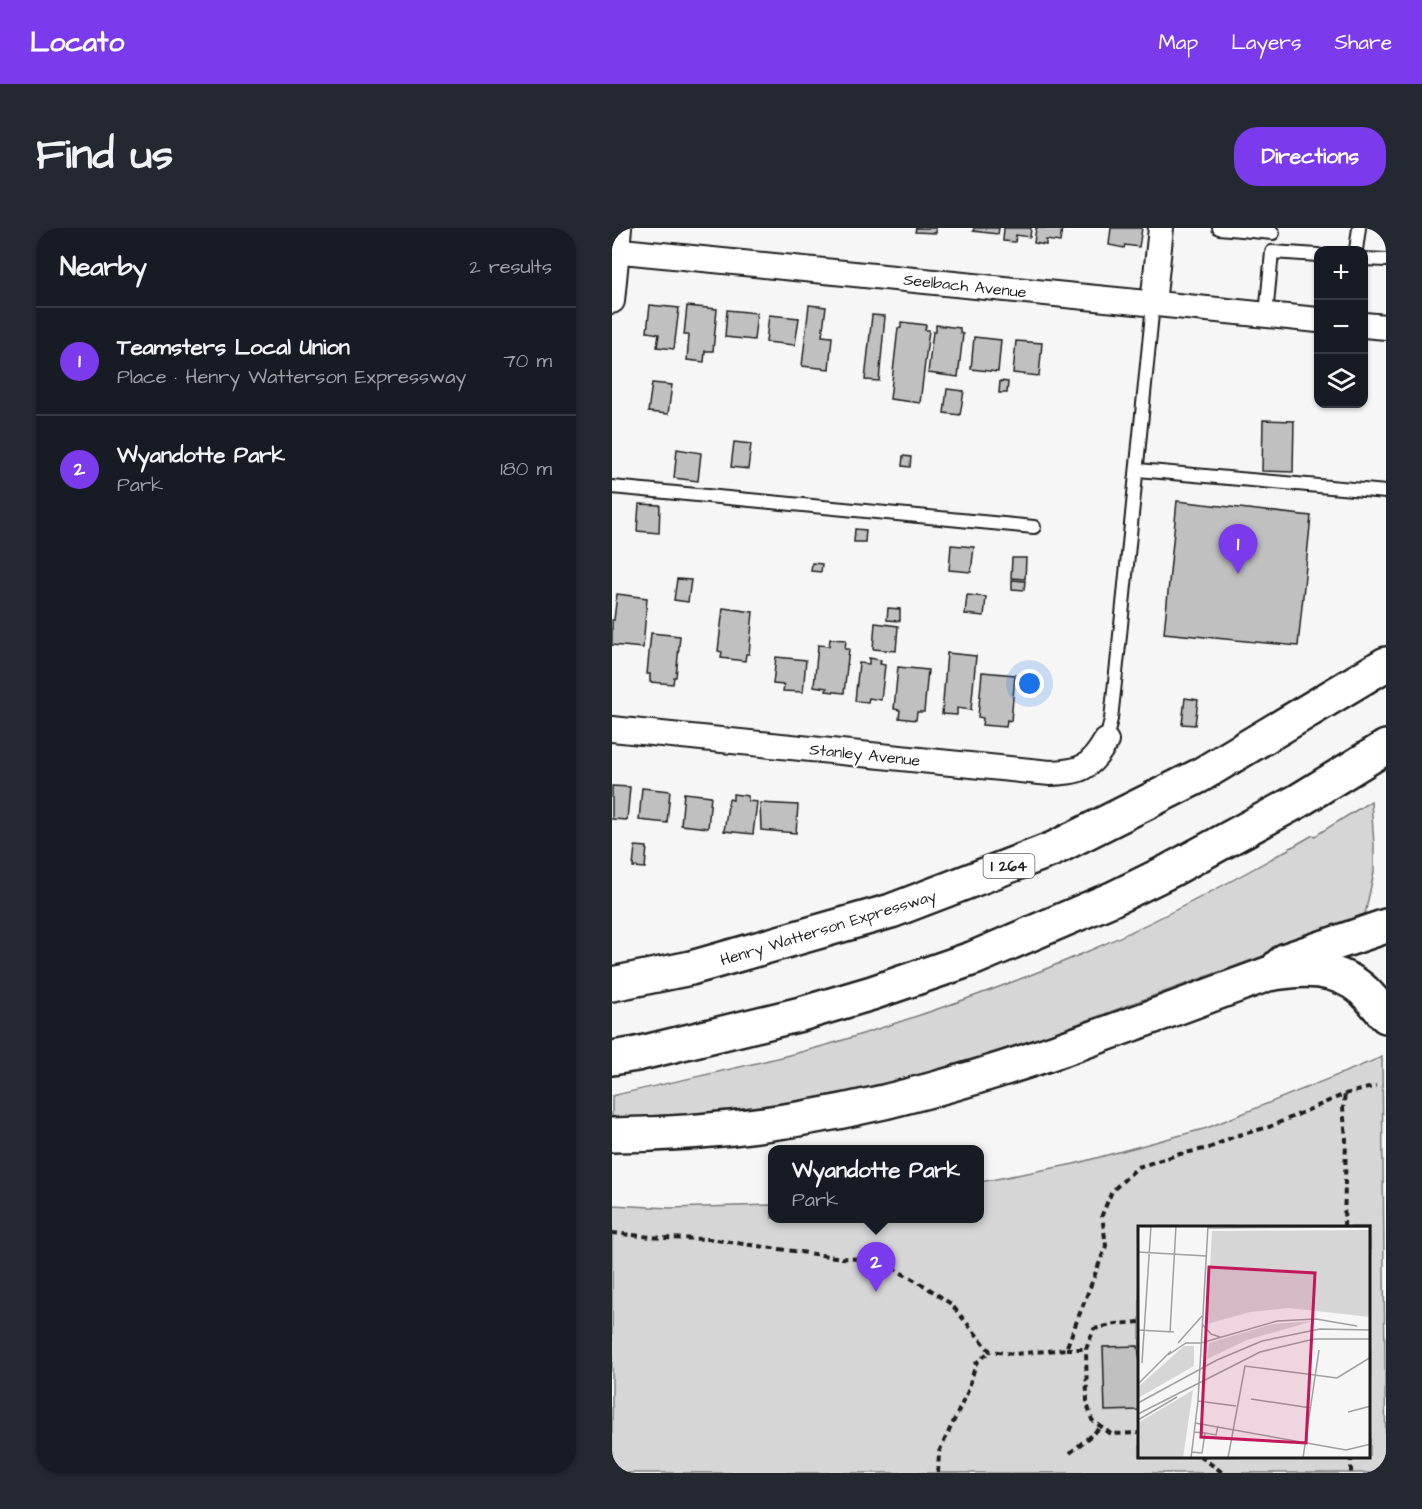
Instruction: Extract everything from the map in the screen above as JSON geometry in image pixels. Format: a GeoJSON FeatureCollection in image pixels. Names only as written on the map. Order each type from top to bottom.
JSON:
{"type":"FeatureCollection","features":[{"type":"Feature","properties":{"kind":"highway","name":"Henry Watterson Expressway"},"geometry":{"type":"LineString","coordinates":[[612,984],[691,968],[891,911],[1053,849],[1199,776],[1380,668]]}},
{"type":"Feature","properties":{"kind":"highway"},"geometry":{"type":"LineString","coordinates":[[612,1058],[801,1014],[872,993],[974,958],[1169,872],[1298,801],[1378,752]]}},
{"type":"Feature","properties":{"kind":"highway"},"geometry":{"type":"LineString","coordinates":[[1268,974],[1286,960],[1386,926]]}},
{"type":"Feature","properties":{"kind":"highway"},"geometry":{"type":"LineString","coordinates":[[612,1136],[724,1129],[876,1104],[996,1071],[1268,974],[1298,969],[1331,973],[1353,982],[1386,1016]]}},
{"type":"Feature","properties":{"kind":"street"},"geometry":{"type":"LineString","coordinates":[[1153,304],[1161,228]]}},
{"type":"Feature","properties":{"kind":"street"},"geometry":{"type":"LineString","coordinates":[[612,301],[616,243]]}},
{"type":"Feature","properties":{"kind":"street","name":"Seelbach Avenue"},"geometry":{"type":"LineString","coordinates":[[616,243],[1153,304],[1314,320]]}},
{"type":"Feature","properties":{"kind":"street"},"geometry":{"type":"LineString","coordinates":[[1368,325],[1386,327]]}},
{"type":"Feature","properties":{"kind":"street","name":"Stanley Avenue"},"geometry":{"type":"LineString","coordinates":[[612,729],[1050,773],[1077,771],[1097,756],[1106,741]]}},
{"type":"Feature","properties":{"kind":"lane"},"geometry":{"type":"LineString","coordinates":[[1219,228],[1274,231],[1266,315]]}},
{"type":"Feature","properties":{"kind":"lane"},"geometry":{"type":"LineString","coordinates":[[1357,246],[1359,228]]}},
{"type":"Feature","properties":{"kind":"lane"},"geometry":{"type":"LineString","coordinates":[[1272,252],[1314,255]]}},
{"type":"Feature","properties":{"kind":"lane"},"geometry":{"type":"LineString","coordinates":[[1368,259],[1386,260]]}},
{"type":"Feature","properties":{"kind":"lane"},"geometry":{"type":"LineString","coordinates":[[1106,741],[1111,719],[1138,470],[1153,304]]}},
{"type":"Feature","properties":{"kind":"lane"},"geometry":{"type":"LineString","coordinates":[[1138,470],[1386,492]]}},
{"type":"Feature","properties":{"kind":"lane"},"geometry":{"type":"LineString","coordinates":[[612,487],[1034,528]]}},
{"type":"Feature","properties":{"kind":"path"},"geometry":{"type":"LineString","coordinates":[[1066,1348],[1106,1246],[1102,1215],[1112,1191],[1138,1167],[1209,1148],[1235,1136],[1269,1127],[1345,1094],[1376,1086]]}},
{"type":"Feature","properties":{"kind":"path"},"geometry":{"type":"LineString","coordinates":[[1344,1226],[1346,1138],[1343,1108],[1345,1094]]}},
{"type":"Feature","properties":{"kind":"path"},"geometry":{"type":"LineString","coordinates":[[612,1233],[662,1238],[709,1239],[842,1258],[878,1260],[925,1286],[951,1304],[990,1351],[1014,1354],[1066,1348],[1086,1349]]}},
{"type":"Feature","properties":{"kind":"path"},"geometry":{"type":"LineString","coordinates":[[1138,1322],[1094,1329],[1086,1349],[1087,1403],[1092,1420],[1111,1434],[1138,1433]]}},
{"type":"Feature","properties":{"kind":"path"},"geometry":{"type":"LineString","coordinates":[[938,1473],[939,1452],[968,1391],[976,1364],[990,1351]]}},
{"type":"Feature","properties":{"kind":"path"},"geometry":{"type":"LineString","coordinates":[[1070,1453],[1101,1427]]}},
{"type":"Feature","properties":{"kind":"path"},"geometry":{"type":"LineString","coordinates":[[1203,1458],[1222,1473]]}},
{"type":"Feature","properties":{"kind":"shaded area"},"geometry":{"type":"Polygon","coordinates":[[[1371,801],[1374,872],[1364,919],[1052,1033],[931,1072],[864,1088],[793,1101],[721,1111],[612,1118],[612,1096],[837,1042],[961,1001],[1054,966],[1143,926],[1200,897],[1313,835],[1315,836],[1371,801]]]}},
{"type":"Feature","properties":{"kind":"shaded area"},"geometry":{"type":"Polygon","coordinates":[[[1382,1057],[1386,1473],[612,1473],[612,1205],[670,1208],[768,1205],[768,1223],[984,1223],[984,1181],[1074,1164],[1207,1128],[1382,1057]]]}},
{"type":"Feature","properties":{"kind":"building"},"geometry":{"type":"Polygon","coordinates":[[[916,228],[936,228],[936,233],[915,232],[916,228]]]}},
{"type":"Feature","properties":{"kind":"building"},"geometry":{"type":"Polygon","coordinates":[[[974,228],[999,228],[998,234],[973,231],[974,228]]]}},
{"type":"Feature","properties":{"kind":"building"},"geometry":{"type":"Polygon","coordinates":[[[1004,228],[1031,228],[1030,237],[1016,235],[1015,242],[1003,241],[1004,228]]]}},
{"type":"Feature","properties":{"kind":"building"},"geometry":{"type":"Polygon","coordinates":[[[1036,228],[1062,228],[1060,242],[1046,240],[1046,245],[1034,243],[1036,228]]]}},
{"type":"Feature","properties":{"kind":"building"},"geometry":{"type":"Polygon","coordinates":[[[1111,228],[1142,228],[1139,247],[1125,245],[1124,248],[1109,245],[1111,228]]]}},
{"type":"Feature","properties":{"kind":"building"},"geometry":{"type":"Polygon","coordinates":[[[650,305],[679,308],[674,349],[657,347],[659,334],[647,332],[650,305]]]}},
{"type":"Feature","properties":{"kind":"building"},"geometry":{"type":"Polygon","coordinates":[[[809,305],[826,307],[822,336],[832,337],[829,369],[802,366],[809,305]]]}},
{"type":"Feature","properties":{"kind":"building"},"geometry":{"type":"Polygon","coordinates":[[[687,306],[717,309],[713,351],[705,351],[704,362],[687,360],[689,335],[684,335],[687,306]]]}},
{"type":"Feature","properties":{"kind":"building"},"geometry":{"type":"Polygon","coordinates":[[[727,310],[757,313],[754,340],[725,337],[727,310]]]}},
{"type":"Feature","properties":{"kind":"building"},"geometry":{"type":"Polygon","coordinates":[[[769,315],[799,318],[795,345],[766,342],[769,315]]]}},
{"type":"Feature","properties":{"kind":"building"},"geometry":{"type":"Polygon","coordinates":[[[872,315],[885,316],[879,381],[865,380],[872,315]]]}},
{"type":"Feature","properties":{"kind":"building"},"geometry":{"type":"Polygon","coordinates":[[[901,322],[926,325],[925,330],[929,330],[920,403],[890,399],[898,328],[901,328],[901,322]]]}},
{"type":"Feature","properties":{"kind":"building"},"geometry":{"type":"Polygon","coordinates":[[[936,325],[960,328],[960,333],[963,334],[958,377],[928,373],[933,332],[936,332],[936,325]]]}},
{"type":"Feature","properties":{"kind":"building"},"geometry":{"type":"Polygon","coordinates":[[[974,337],[1001,340],[998,372],[971,369],[974,337]]]}},
{"type":"Feature","properties":{"kind":"building"},"geometry":{"type":"Polygon","coordinates":[[[1016,341],[1042,343],[1039,376],[1013,373],[1016,341]]]}},
{"type":"Feature","properties":{"kind":"building"},"geometry":{"type":"Polygon","coordinates":[[[1000,381],[1008,382],[1007,393],[999,393],[1000,381]]]}},
{"type":"Feature","properties":{"kind":"building"},"geometry":{"type":"Polygon","coordinates":[[[652,383],[672,385],[668,414],[648,412],[652,383]]]}},
{"type":"Feature","properties":{"kind":"building"},"geometry":{"type":"Polygon","coordinates":[[[947,389],[964,391],[960,415],[944,413],[947,389]]]}},
{"type":"Feature","properties":{"kind":"building"},"geometry":{"type":"Polygon","coordinates":[[[1263,420],[1294,421],[1293,472],[1262,471],[1263,420]]]}},
{"type":"Feature","properties":{"kind":"building"},"geometry":{"type":"Polygon","coordinates":[[[734,442],[751,444],[748,469],[731,467],[734,442]]]}},
{"type":"Feature","properties":{"kind":"building"},"geometry":{"type":"Polygon","coordinates":[[[677,449],[701,453],[698,481],[674,478],[677,449]]]}},
{"type":"Feature","properties":{"kind":"building"},"geometry":{"type":"Polygon","coordinates":[[[903,456],[911,457],[910,467],[902,466],[903,456]]]}},
{"type":"Feature","properties":{"kind":"building"},"geometry":{"type":"Polygon","coordinates":[[[1177,501],[1311,516],[1298,646],[1164,633],[1177,501]]]}},
{"type":"Feature","properties":{"kind":"building"},"geometry":{"type":"Polygon","coordinates":[[[639,504],[660,505],[659,533],[637,531],[639,504]]]}},
{"type":"Feature","properties":{"kind":"building"},"geometry":{"type":"Polygon","coordinates":[[[855,529],[866,530],[865,542],[854,542],[855,529]]]}},
{"type":"Feature","properties":{"kind":"building"},"geometry":{"type":"Polygon","coordinates":[[[951,545],[974,547],[971,572],[949,570],[951,545]]]}},
{"type":"Feature","properties":{"kind":"building"},"geometry":{"type":"Polygon","coordinates":[[[1012,558],[1026,558],[1025,579],[1011,578],[1012,558]]]}},
{"type":"Feature","properties":{"kind":"building"},"geometry":{"type":"Polygon","coordinates":[[[812,563],[822,564],[821,572],[811,571],[812,563]]]}},
{"type":"Feature","properties":{"kind":"building"},"geometry":{"type":"Polygon","coordinates":[[[677,579],[691,580],[688,602],[674,600],[677,579]]]}},
{"type":"Feature","properties":{"kind":"building"},"geometry":{"type":"Polygon","coordinates":[[[1012,580],[1025,581],[1024,590],[1012,589],[1012,580]]]}},
{"type":"Feature","properties":{"kind":"building"},"geometry":{"type":"Polygon","coordinates":[[[617,594],[647,598],[643,648],[612,645],[612,620],[614,620],[617,594]]]}},
{"type":"Feature","properties":{"kind":"building"},"geometry":{"type":"Polygon","coordinates":[[[967,595],[986,597],[984,616],[965,614],[967,595]]]}},
{"type":"Feature","properties":{"kind":"building"},"geometry":{"type":"Polygon","coordinates":[[[723,608],[753,612],[749,654],[746,654],[745,661],[721,658],[722,652],[718,651],[723,608]]]}},
{"type":"Feature","properties":{"kind":"building"},"geometry":{"type":"Polygon","coordinates":[[[888,608],[900,609],[900,621],[887,620],[888,608]]]}},
{"type":"Feature","properties":{"kind":"building"},"geometry":{"type":"Polygon","coordinates":[[[875,623],[898,626],[896,651],[873,649],[875,623]]]}},
{"type":"Feature","properties":{"kind":"building"},"geometry":{"type":"Polygon","coordinates":[[[651,633],[680,636],[676,677],[674,677],[673,684],[650,682],[650,674],[647,674],[651,633]]]}},
{"type":"Feature","properties":{"kind":"building"},"geometry":{"type":"Polygon","coordinates":[[[830,639],[846,640],[845,649],[849,649],[844,693],[826,691],[827,688],[814,686],[818,645],[829,646],[830,639]]]}},
{"type":"Feature","properties":{"kind":"building"},"geometry":{"type":"Polygon","coordinates":[[[947,653],[976,656],[971,710],[957,708],[957,715],[942,714],[947,653]]]}},
{"type":"Feature","properties":{"kind":"building"},"geometry":{"type":"Polygon","coordinates":[[[776,657],[806,660],[803,692],[783,691],[784,685],[773,684],[776,657]]]}},
{"type":"Feature","properties":{"kind":"building"},"geometry":{"type":"Polygon","coordinates":[[[869,658],[881,660],[880,664],[885,665],[881,700],[869,698],[868,702],[855,701],[859,663],[869,664],[869,658]]]}},
{"type":"Feature","properties":{"kind":"building"},"geometry":{"type":"Polygon","coordinates":[[[898,667],[928,670],[924,712],[917,712],[916,720],[899,718],[900,710],[894,709],[898,667]]]}},
{"type":"Feature","properties":{"kind":"building"},"geometry":{"type":"Polygon","coordinates":[[[982,672],[1015,675],[1011,721],[1007,720],[1006,727],[982,725],[983,718],[978,717],[982,672]]]}},
{"type":"Feature","properties":{"kind":"building"},"geometry":{"type":"Polygon","coordinates":[[[1185,698],[1198,700],[1195,725],[1182,724],[1185,698]]]}},
{"type":"Feature","properties":{"kind":"building"},"geometry":{"type":"Polygon","coordinates":[[[612,786],[630,787],[627,820],[612,819],[612,786]]]}},
{"type":"Feature","properties":{"kind":"building"},"geometry":{"type":"Polygon","coordinates":[[[642,788],[670,791],[667,823],[639,820],[642,788]]]}},
{"type":"Feature","properties":{"kind":"building"},"geometry":{"type":"Polygon","coordinates":[[[684,793],[711,796],[708,828],[681,825],[684,793]]]}},
{"type":"Feature","properties":{"kind":"building"},"geometry":{"type":"Polygon","coordinates":[[[733,794],[748,796],[748,801],[757,802],[753,834],[724,831],[729,799],[733,800],[733,794]]]}},
{"type":"Feature","properties":{"kind":"building"},"geometry":{"type":"Polygon","coordinates":[[[760,803],[798,805],[796,833],[761,830],[760,803]]]}},
{"type":"Feature","properties":{"kind":"building"},"geometry":{"type":"Polygon","coordinates":[[[635,846],[647,847],[645,868],[633,867],[635,846]]]}},
{"type":"Feature","properties":{"kind":"building"},"geometry":{"type":"Polygon","coordinates":[[[1138,1346],[1138,1410],[1105,1411],[1103,1347],[1138,1346]]]}},
{"type":"Feature","properties":{"kind":"place","name":"Teamsters Local Union"},"geometry":{"type":"Point","coordinates":[1238,574]}},
{"type":"Feature","properties":{"kind":"place","name":"Wyandotte Park"},"geometry":{"type":"Point","coordinates":[876,1292]}}]}
